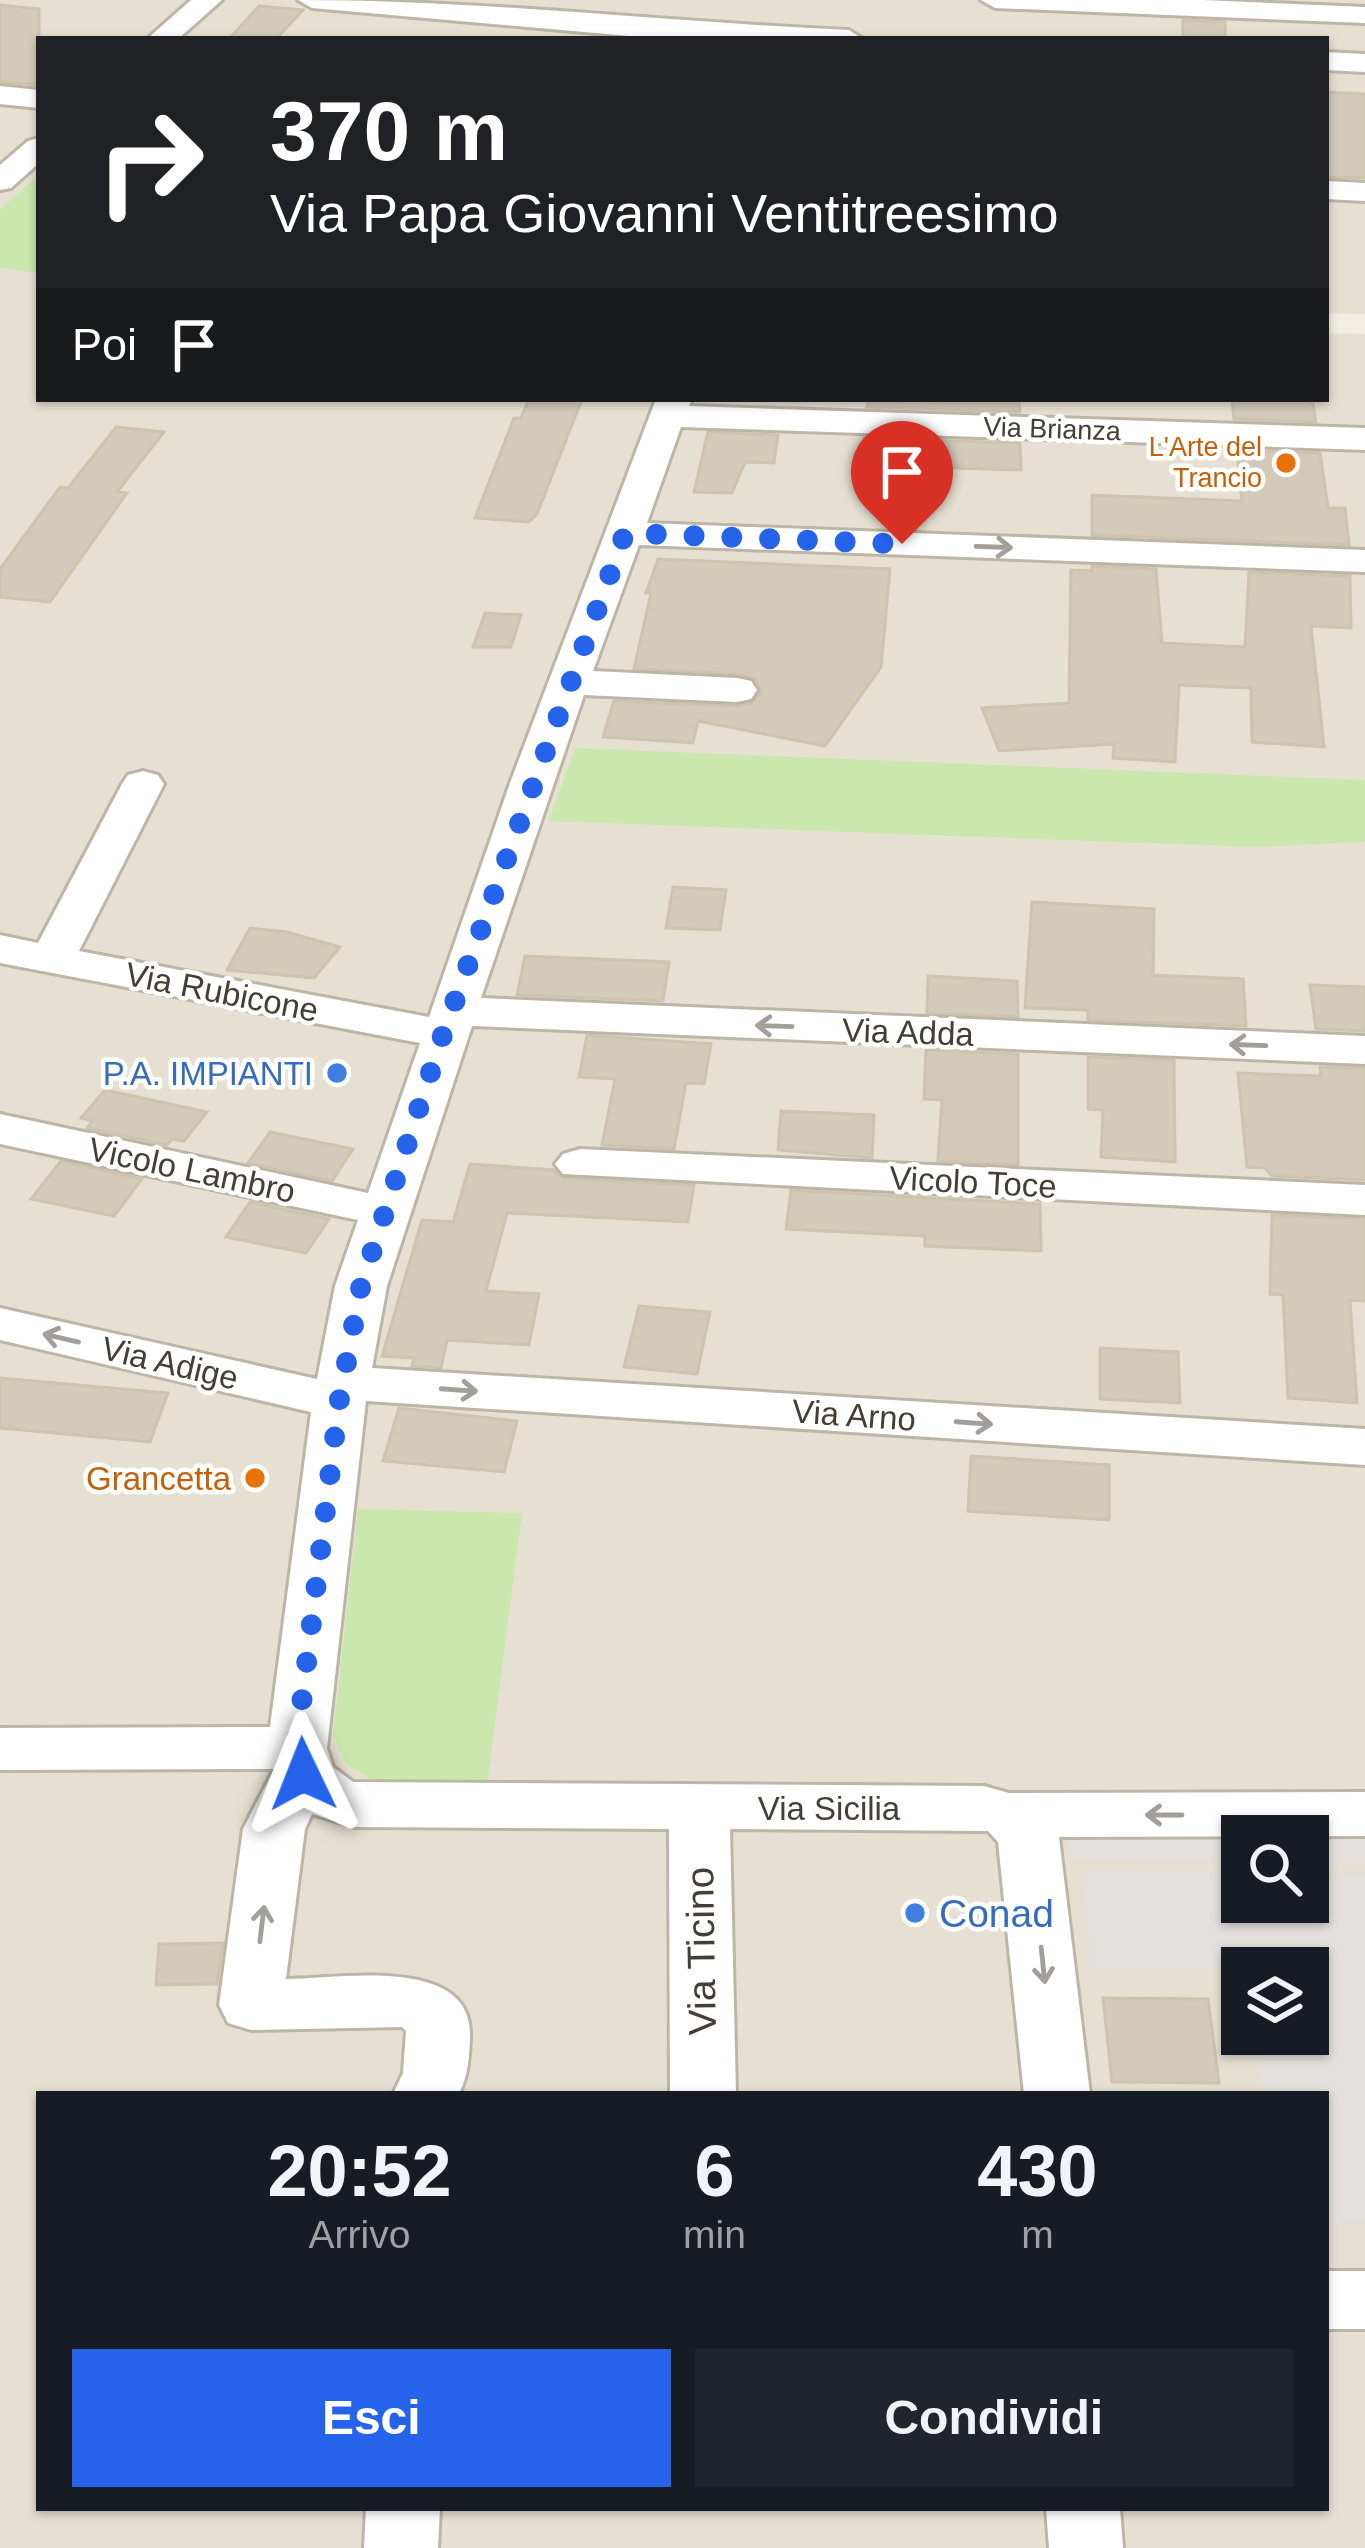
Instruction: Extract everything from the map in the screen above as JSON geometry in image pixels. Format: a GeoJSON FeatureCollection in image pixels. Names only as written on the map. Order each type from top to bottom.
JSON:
{"type":"FeatureCollection","features":[{"type":"Feature","properties":{"kind":"street"},"geometry":{"type":"LineString","coordinates":[[165,36],[208,0]]}},
{"type":"Feature","properties":{"kind":"street"},"geometry":{"type":"LineString","coordinates":[[312,0],[473,7],[708,36]]}},
{"type":"Feature","properties":{"kind":"street"},"geometry":{"type":"LineString","coordinates":[[995,0],[1365,15]]}},
{"type":"Feature","properties":{"kind":"street"},"geometry":{"type":"LineString","coordinates":[[1329,61],[1365,63]]}},
{"type":"Feature","properties":{"kind":"street"},"geometry":{"type":"LineString","coordinates":[[0,182],[36,150]]}},
{"type":"Feature","properties":{"kind":"street"},"geometry":{"type":"LineString","coordinates":[[1329,190],[1365,192]]}},
{"type":"Feature","properties":{"kind":"street"},"geometry":{"type":"LineString","coordinates":[[427,2091],[436,2073],[439,2022],[417,2002],[251,2005],[274,1829],[300,1761],[340,1392],[361,1286],[447,1022],[671,408]]}},
{"type":"Feature","properties":{"kind":"street","name":"Via Brianza"},"geometry":{"type":"LineString","coordinates":[[671,408],[1365,439]]}},
{"type":"Feature","properties":{"kind":"street"},"geometry":{"type":"LineString","coordinates":[[625,533],[1365,561]]}},
{"type":"Feature","properties":{"kind":"street"},"geometry":{"type":"LineString","coordinates":[[569,682],[737,690]]}},
{"type":"Feature","properties":{"kind":"street"},"geometry":{"type":"LineString","coordinates":[[52,959],[143,784]]}},
{"type":"Feature","properties":{"kind":"street","name":"Via Rubicone"},"geometry":{"type":"LineString","coordinates":[[0,950],[447,1022]]}},
{"type":"Feature","properties":{"kind":"street","name":"Via Adda"},"geometry":{"type":"LineString","coordinates":[[447,1022],[1365,1051]]}},
{"type":"Feature","properties":{"kind":"street","name":"Vicolo Lambro"},"geometry":{"type":"LineString","coordinates":[[0,1129],[384,1211]]}},
{"type":"Feature","properties":{"kind":"street","name":"Vicolo Toce"},"geometry":{"type":"LineString","coordinates":[[580,1164],[1365,1200]]}},
{"type":"Feature","properties":{"kind":"street","name":"Via Adige"},"geometry":{"type":"LineString","coordinates":[[0,1324],[340,1392]]}},
{"type":"Feature","properties":{"kind":"street","name":"Via Arno"},"geometry":{"type":"LineString","coordinates":[[340,1392],[1365,1447]]}},
{"type":"Feature","properties":{"kind":"street"},"geometry":{"type":"LineString","coordinates":[[0,1749],[300,1761]]}},
{"type":"Feature","properties":{"kind":"street","name":"Via Sicilia"},"geometry":{"type":"LineString","coordinates":[[300,1761],[320,1793],[356,1805],[984,1808],[1009,1815],[1365,1814]]}},
{"type":"Feature","properties":{"kind":"street","name":"Via Ticino"},"geometry":{"type":"LineString","coordinates":[[700,1808],[703,2091]]}},
{"type":"Feature","properties":{"kind":"street"},"geometry":{"type":"LineString","coordinates":[[1009,1815],[1028,1835],[1057,2091]]}},
{"type":"Feature","properties":{"kind":"street"},"geometry":{"type":"LineString","coordinates":[[1329,2300],[1365,2300]]}},
{"type":"Feature","properties":{"kind":"street"},"geometry":{"type":"LineString","coordinates":[[401,2548],[403,2511]]}},
{"type":"Feature","properties":{"kind":"street"},"geometry":{"type":"LineString","coordinates":[[1083,2511],[1086,2548]]}},
{"type":"Feature","properties":{"kind":"shaded area"},"geometry":{"type":"Polygon","coordinates":[[[0,0],[1365,0],[1365,314],[1329,313],[1329,36],[36,36],[36,100],[0,94],[0,0]]]}},
{"type":"Feature","properties":{"kind":"shaded area"},"geometry":{"type":"Polygon","coordinates":[[[0,97],[36,103],[36,402],[669,402],[357,1287],[316,1796],[695,1812],[696,2091],[36,2091],[36,2511],[1075,2511],[1079,2548],[0,2548],[0,97]]]}},
{"type":"Feature","properties":{"kind":"shaded area"},"geometry":{"type":"Polygon","coordinates":[[[1329,333],[1365,334],[1365,2290],[1329,2291],[1329,2091],[710,2091],[705,1802],[385,1800],[313,1772],[346,1400],[678,402],[1329,402],[1329,333]]]}},
{"type":"Feature","properties":{"kind":"shaded area"},"geometry":{"type":"Polygon","coordinates":[[[1068,1832],[1221,1835],[1221,1863],[1071,1860],[1068,1832]]]}},
{"type":"Feature","properties":{"kind":"shaded area"},"geometry":{"type":"Polygon","coordinates":[[[1329,1836],[1365,1837],[1365,1865],[1329,1864],[1329,1836]]]}},
{"type":"Feature","properties":{"kind":"shaded area"},"geometry":{"type":"Polygon","coordinates":[[[1084,1871],[1221,1873],[1221,1923],[1329,1923],[1329,1875],[1365,1876],[1365,2222],[1329,2223],[1329,2091],[1264,2091],[1258,2055],[1329,2055],[1329,1947],[1221,1947],[1221,1968],[1091,1968],[1084,1871]]]}},
{"type":"Feature","properties":{"kind":"shaded area"},"geometry":{"type":"Polygon","coordinates":[[[1329,2307],[1365,2307],[1365,2548],[1095,2548],[1091,2511],[1329,2511],[1329,2307]]]}},
{"type":"Feature","properties":{"kind":"green space"},"geometry":{"type":"Polygon","coordinates":[[[36,178],[36,273],[0,268],[0,210],[36,178]]]}},
{"type":"Feature","properties":{"kind":"green space"},"geometry":{"type":"Polygon","coordinates":[[[575,748],[1365,780],[1365,842],[1254,847],[549,821],[575,748]]]}},
{"type":"Feature","properties":{"kind":"green space"},"geometry":{"type":"Polygon","coordinates":[[[358,1509],[522,1513],[487,1786],[372,1780],[345,1763],[333,1735],[358,1509]]]}},
{"type":"Feature","properties":{"kind":"building"},"geometry":{"type":"Polygon","coordinates":[[[0,5],[39,9],[36,85],[0,82],[0,5]]]}},
{"type":"Feature","properties":{"kind":"building"},"geometry":{"type":"Polygon","coordinates":[[[259,6],[303,10],[279,36],[232,36],[259,6]]]}},
{"type":"Feature","properties":{"kind":"building"},"geometry":{"type":"Polygon","coordinates":[[[1183,20],[1225,22],[1225,36],[1183,36],[1183,20]]]}},
{"type":"Feature","properties":{"kind":"building"},"geometry":{"type":"Polygon","coordinates":[[[1329,92],[1365,94],[1365,178],[1329,177],[1329,92]]]}},
{"type":"Feature","properties":{"kind":"building"},"geometry":{"type":"Polygon","coordinates":[[[528,402],[581,402],[537,514],[529,522],[475,518],[514,418],[521,418],[528,402]]]}},
{"type":"Feature","properties":{"kind":"building"},"geometry":{"type":"Polygon","coordinates":[[[868,402],[1019,402],[1020,412],[867,407],[868,402]]]}},
{"type":"Feature","properties":{"kind":"building"},"geometry":{"type":"Polygon","coordinates":[[[1232,402],[1313,402],[1316,422],[1234,419],[1232,402]]]}},
{"type":"Feature","properties":{"kind":"building"},"geometry":{"type":"Polygon","coordinates":[[[116,427],[164,432],[117,492],[127,493],[50,602],[0,597],[0,569],[60,487],[68,488],[116,427]]]}},
{"type":"Feature","properties":{"kind":"building"},"geometry":{"type":"Polygon","coordinates":[[[708,432],[778,435],[774,463],[745,462],[732,493],[694,492],[708,432]]]}},
{"type":"Feature","properties":{"kind":"building"},"geometry":{"type":"Polygon","coordinates":[[[864,438],[1020,443],[1021,470],[861,465],[864,438]]]}},
{"type":"Feature","properties":{"kind":"building"},"geometry":{"type":"Polygon","coordinates":[[[1237,450],[1320,453],[1328,508],[1345,508],[1349,545],[1092,535],[1092,495],[1242,501],[1237,450]]]}},
{"type":"Feature","properties":{"kind":"building"},"geometry":{"type":"Polygon","coordinates":[[[658,559],[890,569],[881,667],[825,746],[698,721],[693,743],[603,737],[614,701],[737,706],[752,703],[761,692],[755,679],[738,674],[634,669],[651,593],[646,593],[658,559]]]}},
{"type":"Feature","properties":{"kind":"building"},"geometry":{"type":"Polygon","coordinates":[[[1092,566],[1156,569],[1162,643],[1245,647],[1249,572],[1350,576],[1351,628],[1311,626],[1324,747],[1252,742],[1251,688],[1179,685],[1175,762],[1113,758],[1114,744],[999,751],[982,708],[1069,703],[1071,570],[1092,571],[1092,566]]]}},
{"type":"Feature","properties":{"kind":"building"},"geometry":{"type":"Polygon","coordinates":[[[485,613],[521,615],[511,647],[473,647],[485,613]]]}},
{"type":"Feature","properties":{"kind":"building"},"geometry":{"type":"Polygon","coordinates":[[[673,887],[726,890],[720,930],[666,928],[673,887]]]}},
{"type":"Feature","properties":{"kind":"building"},"geometry":{"type":"Polygon","coordinates":[[[1032,902],[1154,909],[1153,975],[1243,979],[1246,1026],[1088,1020],[1088,1010],[1025,1008],[1032,902]]]}},
{"type":"Feature","properties":{"kind":"building"},"geometry":{"type":"Polygon","coordinates":[[[250,928],[287,932],[340,947],[314,978],[227,970],[250,928]]]}},
{"type":"Feature","properties":{"kind":"building"},"geometry":{"type":"Polygon","coordinates":[[[525,956],[669,962],[663,1001],[517,995],[525,956]]]}},
{"type":"Feature","properties":{"kind":"building"},"geometry":{"type":"Polygon","coordinates":[[[928,976],[1017,981],[1018,1017],[927,1013],[928,976]]]}},
{"type":"Feature","properties":{"kind":"building"},"geometry":{"type":"Polygon","coordinates":[[[1310,985],[1365,987],[1365,1031],[1316,1029],[1310,985]]]}},
{"type":"Feature","properties":{"kind":"building"},"geometry":{"type":"Polygon","coordinates":[[[587,1035],[711,1044],[704,1084],[686,1083],[674,1149],[602,1145],[615,1079],[579,1077],[587,1035]]]}},
{"type":"Feature","properties":{"kind":"building"},"geometry":{"type":"Polygon","coordinates":[[[926,1050],[1018,1054],[1018,1165],[938,1161],[942,1100],[924,1099],[926,1050]]]}},
{"type":"Feature","properties":{"kind":"building"},"geometry":{"type":"Polygon","coordinates":[[[1088,1057],[1174,1060],[1175,1162],[1101,1157],[1103,1110],[1088,1109],[1088,1057]]]}},
{"type":"Feature","properties":{"kind":"building"},"geometry":{"type":"Polygon","coordinates":[[[1320,1067],[1365,1068],[1365,1180],[1272,1176],[1265,1168],[1247,1167],[1238,1073],[1321,1076],[1320,1067]]]}},
{"type":"Feature","properties":{"kind":"building"},"geometry":{"type":"Polygon","coordinates":[[[105,1090],[207,1112],[184,1141],[172,1139],[167,1145],[87,1128],[92,1121],[81,1118],[105,1090]]]}},
{"type":"Feature","properties":{"kind":"building"},"geometry":{"type":"Polygon","coordinates":[[[781,1111],[874,1115],[872,1158],[778,1150],[781,1111]]]}},
{"type":"Feature","properties":{"kind":"building"},"geometry":{"type":"Polygon","coordinates":[[[270,1132],[353,1149],[332,1181],[248,1163],[270,1132]]]}},
{"type":"Feature","properties":{"kind":"building"},"geometry":{"type":"Polygon","coordinates":[[[61,1161],[142,1179],[114,1216],[31,1199],[61,1161]]]}},
{"type":"Feature","properties":{"kind":"building"},"geometry":{"type":"Polygon","coordinates":[[[470,1164],[554,1170],[563,1178],[694,1185],[688,1222],[507,1213],[486,1291],[539,1294],[529,1345],[447,1340],[441,1368],[412,1366],[414,1358],[382,1356],[422,1220],[453,1222],[470,1164]]]}},
{"type":"Feature","properties":{"kind":"building"},"geometry":{"type":"Polygon","coordinates":[[[791,1190],[1040,1204],[1041,1251],[925,1246],[925,1236],[786,1229],[791,1190]]]}},
{"type":"Feature","properties":{"kind":"building"},"geometry":{"type":"Polygon","coordinates":[[[250,1202],[329,1219],[306,1253],[226,1237],[250,1202]]]}},
{"type":"Feature","properties":{"kind":"building"},"geometry":{"type":"Polygon","coordinates":[[[1272,1215],[1365,1219],[1365,1301],[1350,1300],[1357,1403],[1288,1398],[1283,1295],[1270,1294],[1272,1215]]]}},
{"type":"Feature","properties":{"kind":"building"},"geometry":{"type":"Polygon","coordinates":[[[639,1306],[710,1312],[697,1374],[624,1367],[639,1306]]]}},
{"type":"Feature","properties":{"kind":"building"},"geometry":{"type":"Polygon","coordinates":[[[1100,1348],[1178,1352],[1180,1403],[1100,1399],[1100,1348]]]}},
{"type":"Feature","properties":{"kind":"building"},"geometry":{"type":"Polygon","coordinates":[[[0,1378],[168,1393],[150,1442],[0,1428],[0,1378]]]}},
{"type":"Feature","properties":{"kind":"building"},"geometry":{"type":"Polygon","coordinates":[[[399,1408],[517,1421],[504,1472],[383,1461],[399,1408]]]}},
{"type":"Feature","properties":{"kind":"building"},"geometry":{"type":"Polygon","coordinates":[[[971,1456],[1109,1465],[1109,1520],[968,1511],[971,1456]]]}},
{"type":"Feature","properties":{"kind":"building"},"geometry":{"type":"Polygon","coordinates":[[[223,1943],[217,1984],[156,1985],[159,1944],[223,1943]]]}},
{"type":"Feature","properties":{"kind":"building"},"geometry":{"type":"Polygon","coordinates":[[[1103,1998],[1208,1999],[1219,2083],[1112,2082],[1103,1998]]]}},
{"type":"Feature","properties":{"kind":"place","name":"L'Arte del Trancio"},"geometry":{"type":"Point","coordinates":[1286,463]}},
{"type":"Feature","properties":{"kind":"place","name":"P.A. IMPIANTI"},"geometry":{"type":"Point","coordinates":[337,1073]}},
{"type":"Feature","properties":{"kind":"place","name":"Grancetta"},"geometry":{"type":"Point","coordinates":[255,1478]}},
{"type":"Feature","properties":{"kind":"place","name":"Conad"},"geometry":{"type":"Point","coordinates":[915,1913]}},
{"type":"Feature","properties":{"kind":"route"},"geometry":{"type":"LineString","coordinates":[[303,1774],[296,1748],[339,1402],[361,1286],[443,1034],[625,533],[902,544]]}}]}
